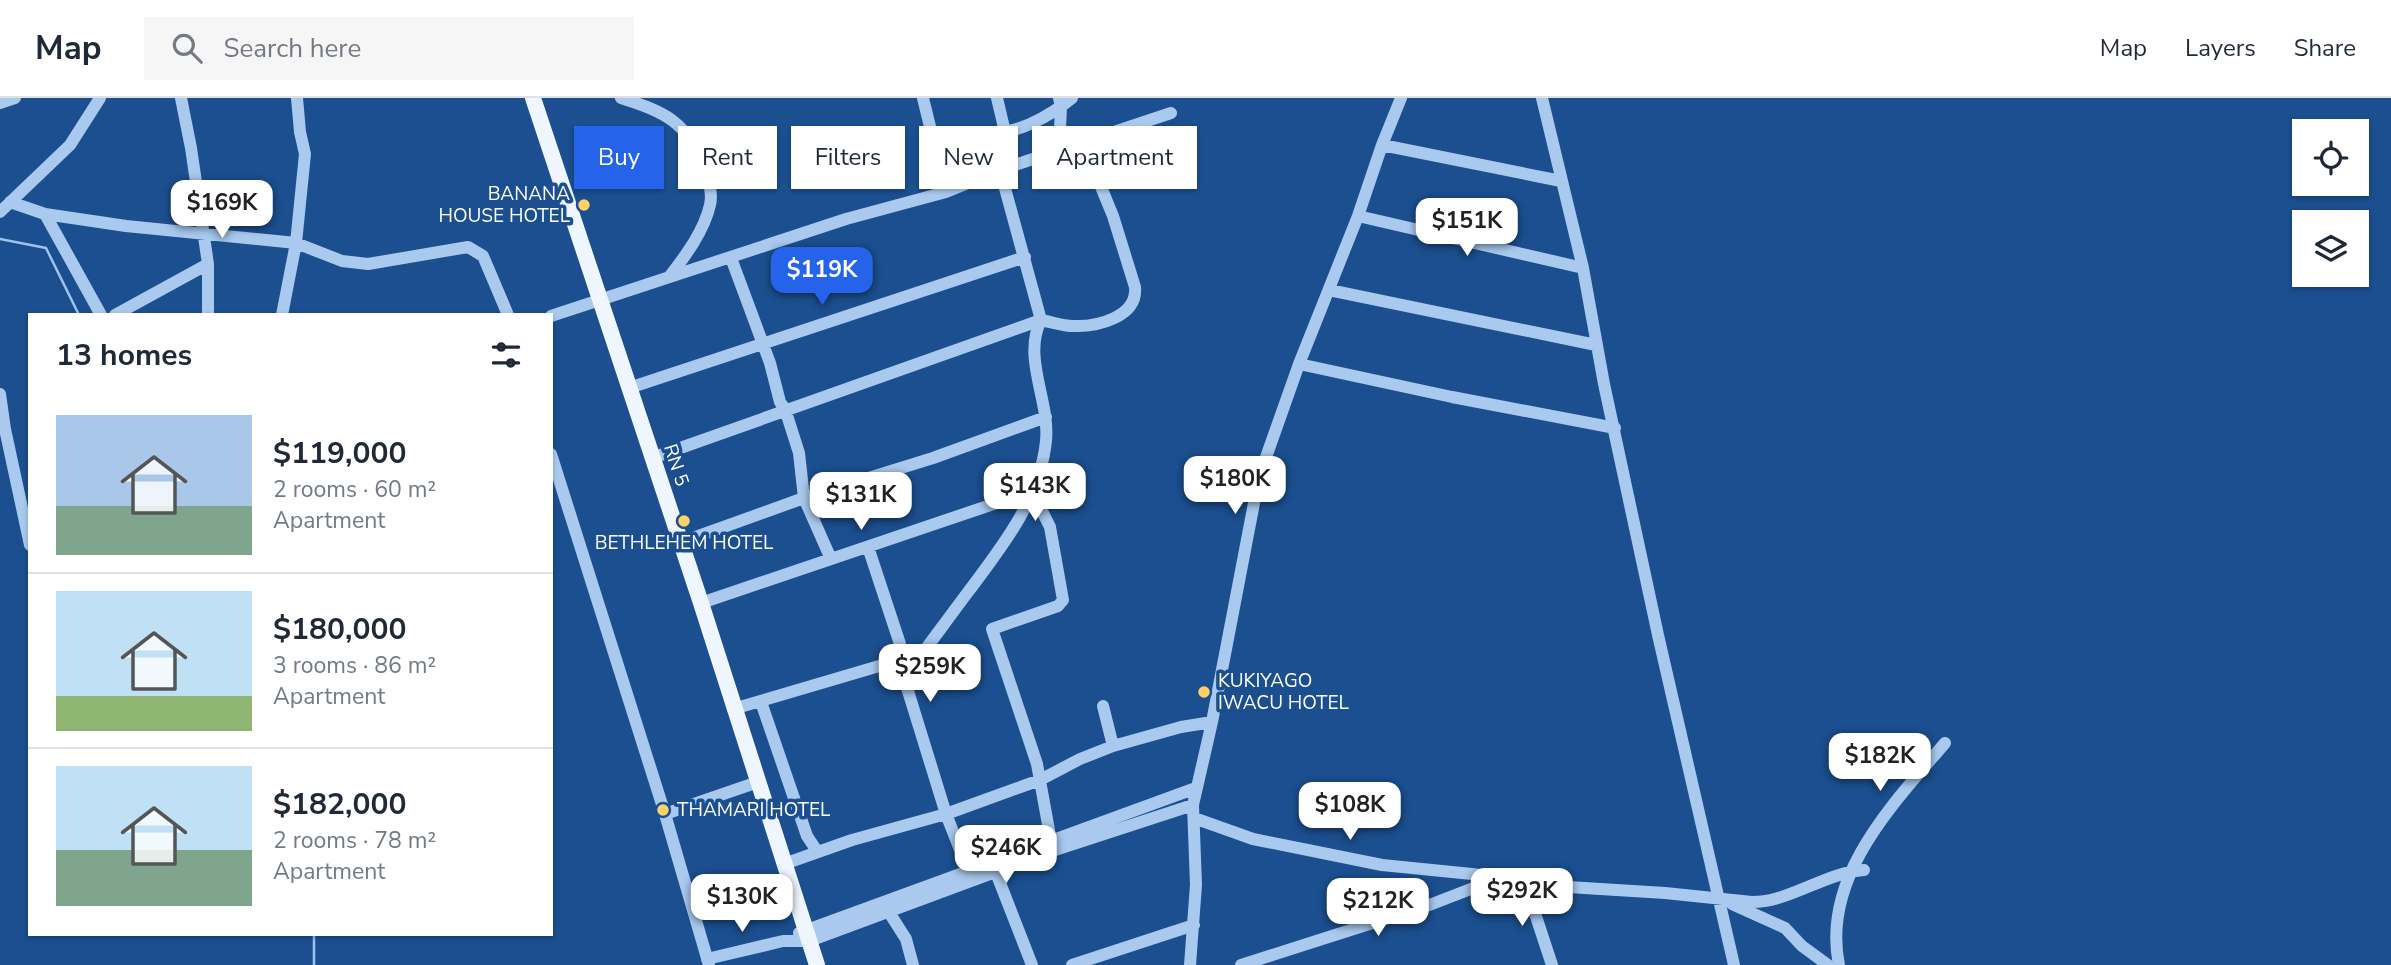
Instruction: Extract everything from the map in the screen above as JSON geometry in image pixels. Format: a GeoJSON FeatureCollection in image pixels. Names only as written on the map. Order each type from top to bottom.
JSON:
{"type":"FeatureCollection","features":[{"type":"Feature","properties":{"kind":"main road","name":"RN 5"},"geometry":{"type":"LineString","coordinates":[[533,98],[701,603],[817,965]]}},
{"type":"Feature","properties":{"kind":"street"},"geometry":{"type":"LineString","coordinates":[[0,103],[15,98]]}},
{"type":"Feature","properties":{"kind":"street"},"geometry":{"type":"LineString","coordinates":[[0,212],[70,145],[100,98]]}},
{"type":"Feature","properties":{"kind":"street"},"geometry":{"type":"LineString","coordinates":[[181,98],[208,264],[208,313]]}},
{"type":"Feature","properties":{"kind":"street"},"geometry":{"type":"LineString","coordinates":[[282,313],[296,243],[305,154],[300,132],[298,98]]}},
{"type":"Feature","properties":{"kind":"street"},"geometry":{"type":"LineString","coordinates":[[621,98],[662,112],[683,129],[693,140],[712,192],[701,228],[687,254],[669,276]]}},
{"type":"Feature","properties":{"kind":"street"},"geometry":{"type":"LineString","coordinates":[[923,98],[946,192]]}},
{"type":"Feature","properties":{"kind":"street"},"geometry":{"type":"LineString","coordinates":[[997,98],[1004,126]]}},
{"type":"Feature","properties":{"kind":"street"},"geometry":{"type":"LineString","coordinates":[[1018,130],[1072,98]]}},
{"type":"Feature","properties":{"kind":"street"},"geometry":{"type":"LineString","coordinates":[[1190,965],[1194,925],[1196,788],[1212,722],[1259,477],[1299,364],[1401,98]]}},
{"type":"Feature","properties":{"kind":"street"},"geometry":{"type":"LineString","coordinates":[[1542,98],[1583,268],[1596,345],[1658,635],[1721,899],[1734,965]]}},
{"type":"Feature","properties":{"kind":"street"},"geometry":{"type":"LineString","coordinates":[[1060,103],[1060,126]]}},
{"type":"Feature","properties":{"kind":"street"},"geometry":{"type":"LineString","coordinates":[[1133,126],[1171,113]]}},
{"type":"Feature","properties":{"kind":"street"},"geometry":{"type":"LineString","coordinates":[[1382,145],[1561,181]]}},
{"type":"Feature","properties":{"kind":"street"},"geometry":{"type":"LineString","coordinates":[[553,315],[846,219],[953,189]]}},
{"type":"Feature","properties":{"kind":"street"},"geometry":{"type":"LineString","coordinates":[[904,678],[1012,533],[1032,491],[1046,441],[1046,417],[1034,351],[1034,338],[1041,320],[1025,257],[1001,189]]}},
{"type":"Feature","properties":{"kind":"street"},"geometry":{"type":"LineString","coordinates":[[652,458],[1041,320],[1070,327],[1091,326],[1114,319],[1130,307],[1136,296],[1113,216],[1102,189]]}},
{"type":"Feature","properties":{"kind":"street"},"geometry":{"type":"LineString","coordinates":[[10,202],[45,215],[296,243],[342,261],[368,264],[468,247],[483,256],[507,313]]}},
{"type":"Feature","properties":{"kind":"street"},"geometry":{"type":"LineString","coordinates":[[45,215],[100,313]]}},
{"type":"Feature","properties":{"kind":"street"},"geometry":{"type":"LineString","coordinates":[[1358,216],[1583,268]]}},
{"type":"Feature","properties":{"kind":"street"},"geometry":{"type":"LineString","coordinates":[[629,388],[1025,257]]}},
{"type":"Feature","properties":{"kind":"street"},"geometry":{"type":"LineString","coordinates":[[731,258],[799,453],[804,498],[831,559]]}},
{"type":"Feature","properties":{"kind":"street"},"geometry":{"type":"LineString","coordinates":[[119,313],[208,264]]}},
{"type":"Feature","properties":{"kind":"street"},"geometry":{"type":"LineString","coordinates":[[1329,290],[1596,345]]}},
{"type":"Feature","properties":{"kind":"street"},"geometry":{"type":"LineString","coordinates":[[1299,364],[1615,428]]}},
{"type":"Feature","properties":{"kind":"street"},"geometry":{"type":"LineString","coordinates":[[0,394],[28,536]]}},
{"type":"Feature","properties":{"kind":"street"},"geometry":{"type":"LineString","coordinates":[[679,543],[1046,417]]}},
{"type":"Feature","properties":{"kind":"street"},"geometry":{"type":"LineString","coordinates":[[553,460],[665,814],[708,962],[807,936],[994,867],[1194,804]]}},
{"type":"Feature","properties":{"kind":"street"},"geometry":{"type":"LineString","coordinates":[[701,603],[1032,491]]}},
{"type":"Feature","properties":{"kind":"street"},"geometry":{"type":"LineString","coordinates":[[1032,491],[1050,527],[1063,600],[1058,606],[992,629],[1040,780],[1051,841]]}},
{"type":"Feature","properties":{"kind":"street"},"geometry":{"type":"LineString","coordinates":[[869,547],[903,659],[904,678],[946,814],[968,870]]}},
{"type":"Feature","properties":{"kind":"street"},"geometry":{"type":"LineString","coordinates":[[733,709],[903,659]]}},
{"type":"Feature","properties":{"kind":"street"},"geometry":{"type":"LineString","coordinates":[[761,702],[807,836],[817,851]]}},
{"type":"Feature","properties":{"kind":"street"},"geometry":{"type":"LineString","coordinates":[[1103,706],[1113,746]]}},
{"type":"Feature","properties":{"kind":"street"},"geometry":{"type":"LineString","coordinates":[[784,864],[817,851],[946,814],[1040,780],[1080,759],[1113,746],[1181,727],[1212,722]]}},
{"type":"Feature","properties":{"kind":"street"},"geometry":{"type":"LineString","coordinates":[[1839,965],[1835,928],[1849,871],[1894,803],[1945,743]]}},
{"type":"Feature","properties":{"kind":"street"},"geometry":{"type":"LineString","coordinates":[[665,814],[758,782]]}},
{"type":"Feature","properties":{"kind":"street"},"geometry":{"type":"LineString","coordinates":[[885,906],[968,870],[994,867],[1051,841],[1196,788]]}},
{"type":"Feature","properties":{"kind":"street"},"geometry":{"type":"LineString","coordinates":[[1194,818],[1253,839],[1312,852],[1382,865],[1502,877],[1552,886],[1761,902],[1849,871],[1864,870]]}},
{"type":"Feature","properties":{"kind":"street"},"geometry":{"type":"LineString","coordinates":[[994,867],[1032,965]]}},
{"type":"Feature","properties":{"kind":"street"},"geometry":{"type":"LineString","coordinates":[[1241,965],[1444,899],[1502,877]]}},
{"type":"Feature","properties":{"kind":"street"},"geometry":{"type":"LineString","coordinates":[[1524,880],[1552,965]]}},
{"type":"Feature","properties":{"kind":"street"},"geometry":{"type":"LineString","coordinates":[[1721,899],[1785,928],[1802,946],[1828,965]]}},
{"type":"Feature","properties":{"kind":"street"},"geometry":{"type":"LineString","coordinates":[[885,906],[905,939],[913,965]]}},
{"type":"Feature","properties":{"kind":"street"},"geometry":{"type":"LineString","coordinates":[[1072,965],[1194,925]]}},
{"type":"Feature","properties":{"kind":"waterway"},"geometry":{"type":"LineString","coordinates":[[0,239],[46,248],[78,313]]}},
{"type":"Feature","properties":{"kind":"waterway"},"geometry":{"type":"LineString","coordinates":[[314,936],[314,965]]}},
{"type":"Feature","properties":{"kind":"place","name":"BANANA HOUSE HOTEL"},"geometry":{"type":"Point","coordinates":[584,205]}},
{"type":"Feature","properties":{"kind":"place","name":"BETHLEHEM HOTEL"},"geometry":{"type":"Point","coordinates":[684,521]}},
{"type":"Feature","properties":{"kind":"place","name":"KUKIYAGO IWACU HOTEL"},"geometry":{"type":"Point","coordinates":[1204,692]}},
{"type":"Feature","properties":{"kind":"place","name":"THAMARI HOTEL"},"geometry":{"type":"Point","coordinates":[663,810]}}]}
